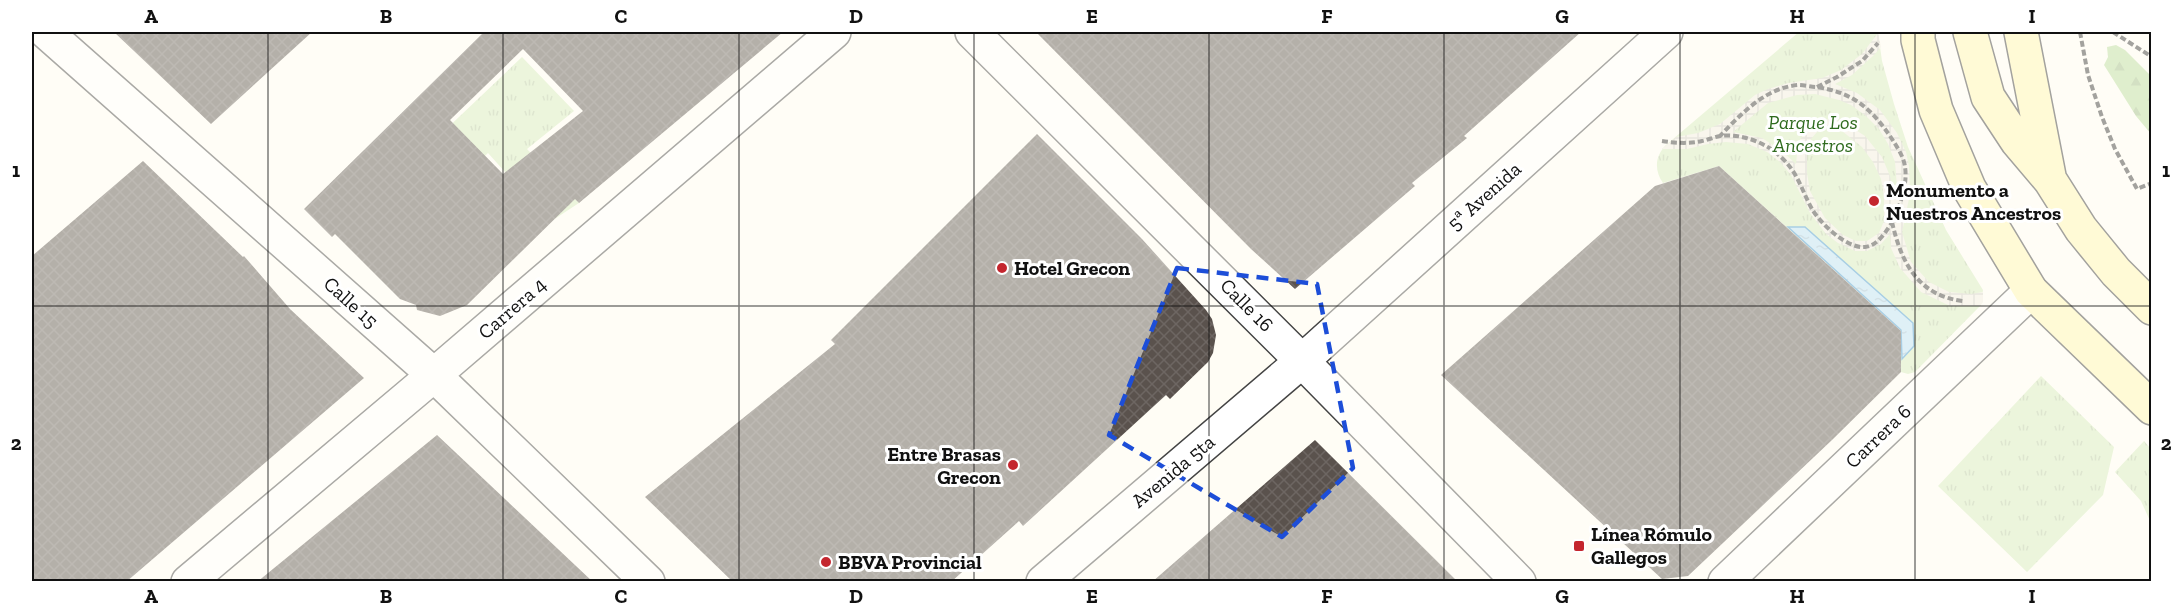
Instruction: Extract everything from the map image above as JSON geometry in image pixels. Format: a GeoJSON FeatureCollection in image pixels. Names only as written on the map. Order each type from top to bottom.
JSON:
{"type":"FeatureCollection","features":[{"type":"Feature","properties":{"kind":"main road"},"geometry":{"type":"LineString","coordinates":[[1918,32],[1936,110],[1965,178],[2031,291],[2151,408]]}},
{"type":"Feature","properties":{"kind":"main road"},"geometry":{"type":"LineString","coordinates":[[1970,32],[1988,97],[2017,141],[2050,180],[2081,229],[2116,272],[2151,308]]}},
{"type":"Feature","properties":{"kind":"main road"},"geometry":{"type":"LineString","coordinates":[[2021,32],[2050,180]]}},
{"type":"Feature","properties":{"kind":"street","name":"Calle 15"},"geometry":{"type":"LineString","coordinates":[[46,32],[434,375],[648,582]]}},
{"type":"Feature","properties":{"kind":"street","name":"Carrera 4"},"geometry":{"type":"LineString","coordinates":[[188,582],[434,375],[834,32]]}},
{"type":"Feature","properties":{"kind":"street","name":"Calle 16"},"geometry":{"type":"LineString","coordinates":[[972,32],[1302,361],[1519,582]]}},
{"type":"Feature","properties":{"kind":"street","name":"5ª Avenida"},"geometry":{"type":"LineString","coordinates":[[1302,361],[1665,32]]}},
{"type":"Feature","properties":{"kind":"street","name":"Carrera 6"},"geometry":{"type":"LineString","coordinates":[[1725,582],[2031,291]]}},
{"type":"Feature","properties":{"kind":"street","name":"Avenida 5ta"},"geometry":{"type":"LineString","coordinates":[[1043,582],[1302,361]]}},
{"type":"Feature","properties":{"kind":"path"},"geometry":{"type":"LineString","coordinates":[[2080,32],[2088,75],[2115,149],[2137,189],[2151,183]]}},
{"type":"Feature","properties":{"kind":"path"},"geometry":{"type":"LineString","coordinates":[[2114,32],[2151,57]]}},
{"type":"Feature","properties":{"kind":"path"},"geometry":{"type":"LineString","coordinates":[[1816,87],[1862,61],[1880,42]]}},
{"type":"Feature","properties":{"kind":"path"},"geometry":{"type":"LineString","coordinates":[[1662,141],[1678,143],[1702,141],[1720,136],[1746,138],[1766,146],[1782,157],[1796,173],[1812,209],[1827,228],[1852,246],[1867,248],[1883,237],[1892,221],[1903,192],[1905,168],[1899,150],[1880,121],[1849,95],[1832,89],[1799,85],[1777,91],[1747,109],[1720,136]]}},
{"type":"Feature","properties":{"kind":"path"},"geometry":{"type":"LineString","coordinates":[[1892,221],[1905,263],[1918,280],[1934,293],[1951,300],[1969,302]]}},
{"type":"Feature","properties":{"kind":"highlighted area"},"geometry":{"type":"Polygon","coordinates":[[[1177,268],[1317,284],[1353,468],[1282,537],[1109,435],[1177,268]]]}},
{"type":"Feature","properties":{"kind":"green space","name":"Parque Los Ancestros"},"geometry":{"type":"Polygon","coordinates":[[[1799,32],[1878,32],[1882,61],[1908,147],[1946,230],[1983,290],[1981,305],[1915,372],[1908,374],[1901,372],[1901,330],[1719,166],[1663,183],[1658,173],[1658,158],[1666,145],[1799,32]]]}},
{"type":"Feature","properties":{"kind":"green space"},"geometry":{"type":"Polygon","coordinates":[[[2116,45],[2125,50],[2151,76],[2151,134],[2136,116],[2104,65],[2108,57],[2107,47],[2116,45]]]}},
{"type":"Feature","properties":{"kind":"green space"},"geometry":{"type":"Polygon","coordinates":[[[522,57],[574,111],[527,149],[579,203],[550,222],[488,153],[431,207],[399,174],[522,57]]]}},
{"type":"Feature","properties":{"kind":"green space"},"geometry":{"type":"Polygon","coordinates":[[[2041,376],[2114,447],[2103,495],[2027,572],[1938,486],[2041,376]]]}},
{"type":"Feature","properties":{"kind":"green space"},"geometry":{"type":"Polygon","coordinates":[[[2144,441],[2151,449],[2151,523],[2141,501],[2115,472],[2144,441]]]}},
{"type":"Feature","properties":{"kind":"shaded area"},"geometry":{"type":"Polygon","coordinates":[[[1878,33],[1881,47],[1852,75],[1835,84],[1857,93],[1880,110],[1897,133],[1906,152],[1910,194],[1902,232],[1911,262],[1929,282],[1949,292],[1971,294],[1983,292],[1983,302],[1980,306],[1950,306],[1921,292],[1900,268],[1891,248],[1890,234],[1881,244],[1867,251],[1855,251],[1838,243],[1826,234],[1810,213],[1791,175],[1767,152],[1748,144],[1726,142],[1687,149],[1662,149],[1676,137],[1698,133],[1720,124],[1755,95],[1788,83],[1822,78],[1841,70],[1862,54],[1878,33]],[[1815,94],[1797,95],[1768,103],[1733,132],[1762,138],[1782,151],[1796,164],[1798,143],[1808,127],[1824,119],[1842,121],[1865,136],[1882,157],[1890,176],[1895,199],[1897,187],[1895,162],[1879,129],[1851,105],[1815,94]],[[1827,128],[1817,132],[1807,147],[1810,191],[1825,218],[1843,235],[1856,241],[1867,241],[1879,233],[1884,221],[1881,179],[1873,162],[1862,147],[1842,131],[1827,128]]]}},
{"type":"Feature","properties":{"kind":"water"},"geometry":{"type":"Polygon","coordinates":[[[1788,227],[1805,227],[1913,323],[1914,346],[1902,359],[1901,330],[1788,227]]]}},
{"type":"Feature","properties":{"kind":"building"},"geometry":{"type":"Polygon","coordinates":[[[114,32],[312,32],[211,124],[114,32]]]}},
{"type":"Feature","properties":{"kind":"building"},"geometry":{"type":"Polygon","coordinates":[[[484,32],[783,32],[579,203],[575,199],[467,305],[440,316],[417,310],[416,305],[400,299],[335,234],[332,237],[304,209],[484,32]],[[523,49],[450,120],[503,174],[583,111],[523,49]]]}},
{"type":"Feature","properties":{"kind":"building"},"geometry":{"type":"Polygon","coordinates":[[[1036,32],[1581,32],[1464,136],[1467,138],[1412,183],[1415,186],[1295,289],[1251,249],[1036,32]]]}},
{"type":"Feature","properties":{"kind":"building"},"geometry":{"type":"Polygon","coordinates":[[[1037,134],[1142,239],[1206,310],[1212,319],[1216,335],[1213,353],[1208,362],[1170,399],[1166,395],[1023,526],[1019,521],[951,582],[733,582],[645,497],[835,344],[831,340],[1037,134]]]}},
{"type":"Feature","properties":{"kind":"building"},"geometry":{"type":"Polygon","coordinates":[[[143,161],[244,256],[290,309],[364,378],[126,582],[32,582],[32,256],[143,161]]]}},
{"type":"Feature","properties":{"kind":"building"},"geometry":{"type":"Polygon","coordinates":[[[1719,166],[1901,331],[1901,372],[1688,576],[1662,579],[1441,375],[1655,186],[1719,166]]]}},
{"type":"Feature","properties":{"kind":"building"},"geometry":{"type":"Polygon","coordinates":[[[437,435],[593,582],[257,582],[437,435]]]}},
{"type":"Feature","properties":{"kind":"building"},"geometry":{"type":"Polygon","coordinates":[[[1315,440],[1458,582],[1152,582],[1315,440]]]}},
{"type":"Feature","properties":{"kind":"place","name":"Monumento a Nuestros Ancestros"},"geometry":{"type":"Point","coordinates":[1874,201]}},
{"type":"Feature","properties":{"kind":"place","name":"Hotel Grecon"},"geometry":{"type":"Point","coordinates":[1002,268]}},
{"type":"Feature","properties":{"kind":"place","name":"Entre Brasas Grecon"},"geometry":{"type":"Point","coordinates":[1013,465]}},
{"type":"Feature","properties":{"kind":"place","name":"Línea Rómulo Gallegos"},"geometry":{"type":"Point","coordinates":[1579,546]}},
{"type":"Feature","properties":{"kind":"place","name":"BBVA Provincial"},"geometry":{"type":"Point","coordinates":[826,562]}}]}
